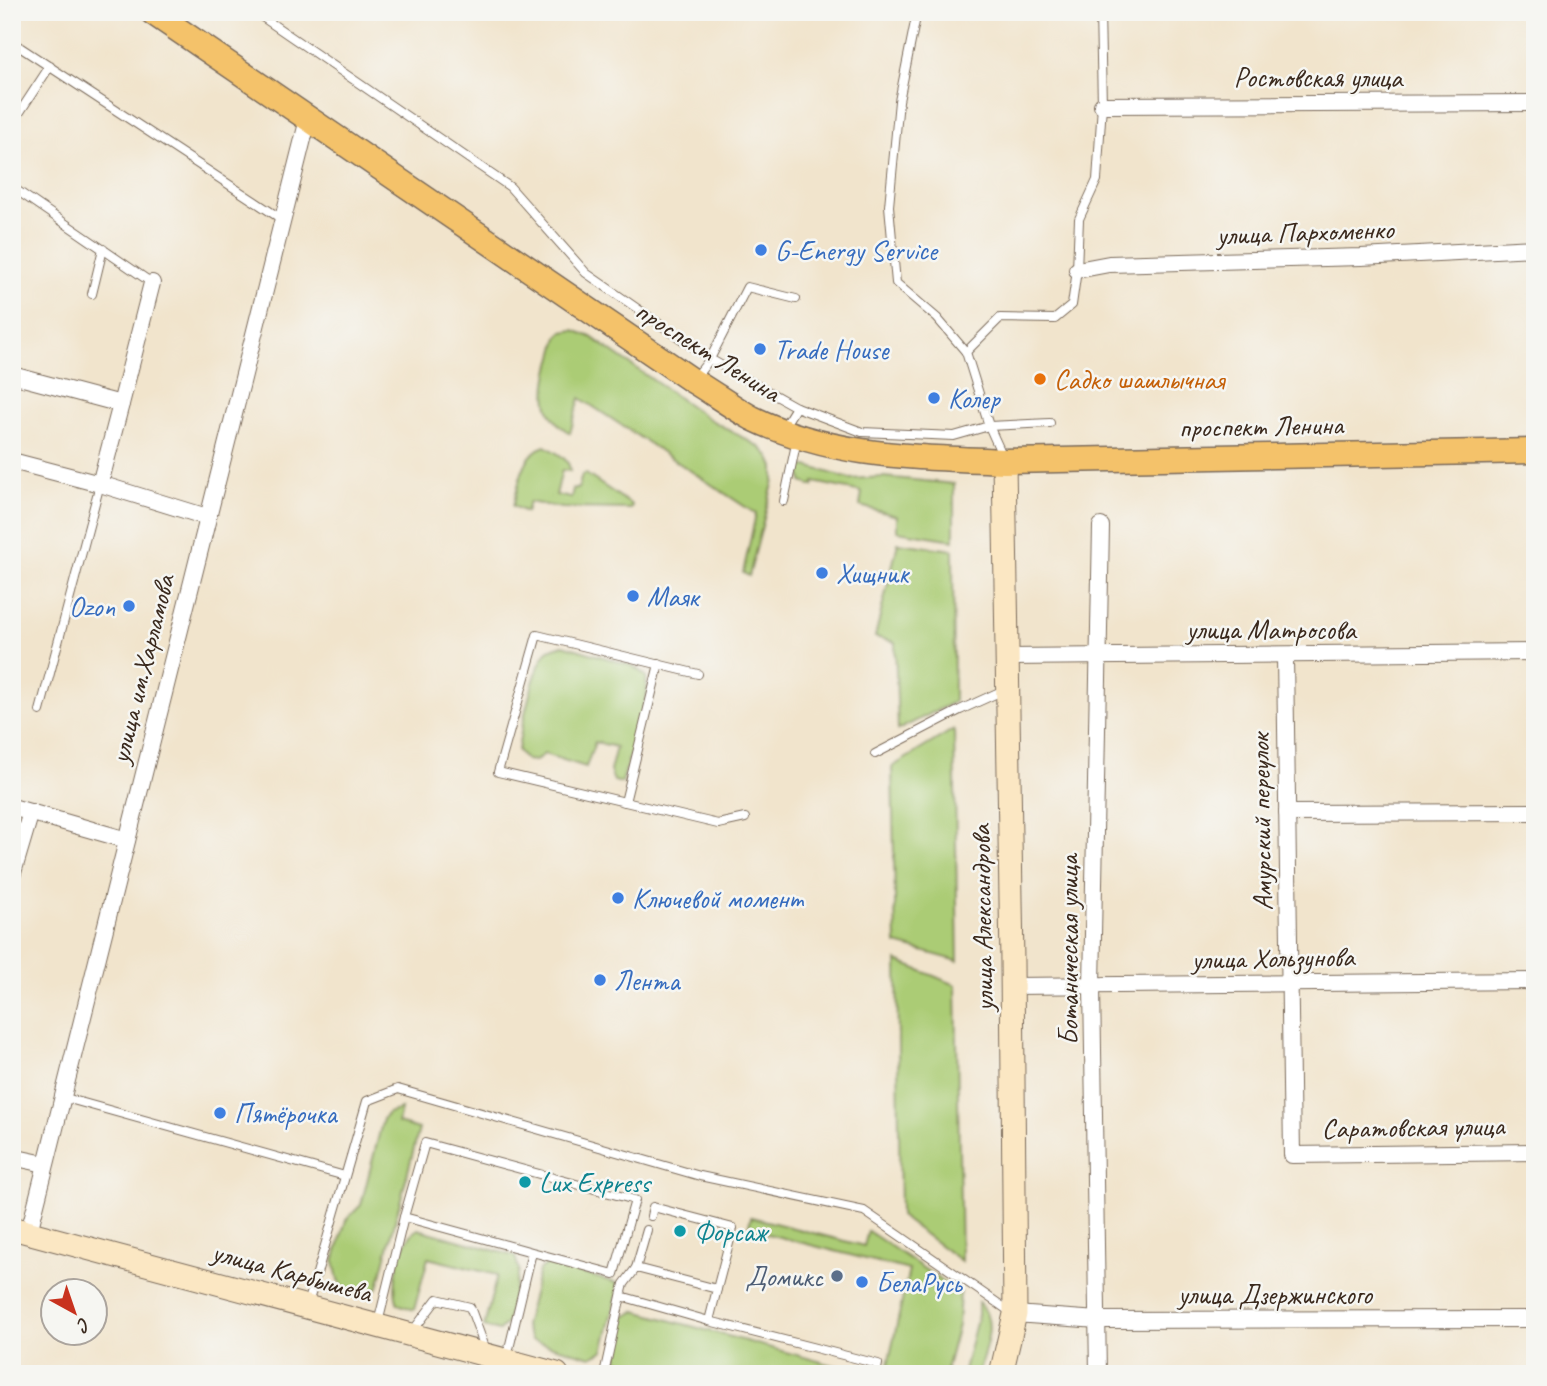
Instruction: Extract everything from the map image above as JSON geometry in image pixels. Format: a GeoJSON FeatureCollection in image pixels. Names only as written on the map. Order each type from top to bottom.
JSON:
{"type":"FeatureCollection","features":[{"type":"Feature","properties":{"kind":"main road","name":"проспект Ленина"},"geometry":{"type":"LineString","coordinates":[[152,12],[693,381],[751,417],[832,447],[874,454],[1004,461],[1535,451]]}},
{"type":"Feature","properties":{"kind":"main road","name":"улица Александрова"},"geometry":{"type":"LineString","coordinates":[[1001,1374],[1015,1314],[1004,461]]}},
{"type":"Feature","properties":{"kind":"main road","name":"улица Карбышева"},"geometry":{"type":"LineString","coordinates":[[21,1230],[557,1374]]}},
{"type":"Feature","properties":{"kind":"street","name":"Ростовская улица"},"geometry":{"type":"LineString","coordinates":[[1102,104],[1535,103]]}},
{"type":"Feature","properties":{"kind":"street","name":"улица им.Харламова"},"geometry":{"type":"LineString","coordinates":[[21,1230],[45,1164],[308,119]]}},
{"type":"Feature","properties":{"kind":"street","name":"улица Пархоменко"},"geometry":{"type":"LineString","coordinates":[[1077,270],[1109,264],[1361,257],[1535,248]]}},
{"type":"Feature","properties":{"kind":"street"},"geometry":{"type":"LineString","coordinates":[[100,484],[152,283]]}},
{"type":"Feature","properties":{"kind":"street"},"geometry":{"type":"LineString","coordinates":[[12,375],[121,404]]}},
{"type":"Feature","properties":{"kind":"street"},"geometry":{"type":"LineString","coordinates":[[12,461],[100,484],[207,517]]}},
{"type":"Feature","properties":{"kind":"street","name":"Ботаническая улица"},"geometry":{"type":"LineString","coordinates":[[1098,1374],[1092,986],[1101,527]]}},
{"type":"Feature","properties":{"kind":"street","name":"улица Матросова"},"geometry":{"type":"LineString","coordinates":[[1008,657],[1535,652]]}},
{"type":"Feature","properties":{"kind":"street","name":"Амурский переулок"},"geometry":{"type":"LineString","coordinates":[[1285,656],[1292,1155]]}},
{"type":"Feature","properties":{"kind":"street"},"geometry":{"type":"LineString","coordinates":[[12,807],[127,840]]}},
{"type":"Feature","properties":{"kind":"street"},"geometry":{"type":"LineString","coordinates":[[12,876],[31,812]]}},
{"type":"Feature","properties":{"kind":"street"},"geometry":{"type":"LineString","coordinates":[[1287,813],[1535,812]]}},
{"type":"Feature","properties":{"kind":"street","name":"улица Хользунова"},"geometry":{"type":"LineString","coordinates":[[1012,986],[1535,981]]}},
{"type":"Feature","properties":{"kind":"street","name":"Саратовская улица"},"geometry":{"type":"LineString","coordinates":[[1292,1155],[1535,1152]]}},
{"type":"Feature","properties":{"kind":"street"},"geometry":{"type":"LineString","coordinates":[[12,1157],[45,1164]]}},
{"type":"Feature","properties":{"kind":"street","name":"улица Дзержинского"},"geometry":{"type":"LineString","coordinates":[[1015,1314],[1098,1320],[1535,1319]]}},
{"type":"Feature","properties":{"kind":"lane"},"geometry":{"type":"LineString","coordinates":[[255,12],[510,187],[586,273],[710,359],[796,407],[862,432],[954,436],[989,426],[1050,424]]}},
{"type":"Feature","properties":{"kind":"lane"},"geometry":{"type":"LineString","coordinates":[[917,12],[899,101],[889,206],[896,283],[937,318],[966,352],[989,426],[1004,461]]}},
{"type":"Feature","properties":{"kind":"lane"},"geometry":{"type":"LineString","coordinates":[[966,352],[1000,317],[1055,318],[1072,305],[1077,270],[1079,219],[1097,180],[1102,104],[1100,12]]}},
{"type":"Feature","properties":{"kind":"lane"},"geometry":{"type":"LineString","coordinates":[[12,42],[284,220]]}},
{"type":"Feature","properties":{"kind":"lane"},"geometry":{"type":"LineString","coordinates":[[12,124],[50,66]]}},
{"type":"Feature","properties":{"kind":"lane"},"geometry":{"type":"LineString","coordinates":[[12,187],[152,283]]}},
{"type":"Feature","properties":{"kind":"lane"},"geometry":{"type":"LineString","coordinates":[[92,294],[103,249]]}},
{"type":"Feature","properties":{"kind":"lane"},"geometry":{"type":"LineString","coordinates":[[693,381],[710,359],[747,287],[796,299]]}},
{"type":"Feature","properties":{"kind":"lane"},"geometry":{"type":"LineString","coordinates":[[784,501],[790,433],[796,407]]}},
{"type":"Feature","properties":{"kind":"lane"},"geometry":{"type":"LineString","coordinates":[[40,711],[100,484]]}},
{"type":"Feature","properties":{"kind":"lane"},"geometry":{"type":"LineString","coordinates":[[698,674],[537,635],[498,772],[718,824],[745,818]]}},
{"type":"Feature","properties":{"kind":"lane"},"geometry":{"type":"LineString","coordinates":[[625,802],[659,664]]}},
{"type":"Feature","properties":{"kind":"lane"},"geometry":{"type":"LineString","coordinates":[[875,754],[1009,688]]}},
{"type":"Feature","properties":{"kind":"lane"},"geometry":{"type":"LineString","coordinates":[[307,1307],[367,1101],[398,1088],[700,1176],[864,1211],[1015,1314]]}},
{"type":"Feature","properties":{"kind":"lane"},"geometry":{"type":"LineString","coordinates":[[62,1097],[345,1175]]}},
{"type":"Feature","properties":{"kind":"lane"},"geometry":{"type":"LineString","coordinates":[[377,1326],[404,1217],[425,1143],[635,1200],[614,1274],[404,1217]]}},
{"type":"Feature","properties":{"kind":"lane"},"geometry":{"type":"LineString","coordinates":[[651,1216],[653,1207],[733,1228],[709,1321]]}},
{"type":"Feature","properties":{"kind":"lane"},"geometry":{"type":"LineString","coordinates":[[604,1374],[624,1284],[636,1268],[647,1230]]}},
{"type":"Feature","properties":{"kind":"lane"},"geometry":{"type":"LineString","coordinates":[[497,1358],[532,1252]]}},
{"type":"Feature","properties":{"kind":"lane"},"geometry":{"type":"LineString","coordinates":[[636,1268],[717,1289]]}},
{"type":"Feature","properties":{"kind":"lane"},"geometry":{"type":"LineString","coordinates":[[621,1296],[878,1364],[876,1374]]}},
{"type":"Feature","properties":{"kind":"lane"},"geometry":{"type":"LineString","coordinates":[[410,1335],[437,1299],[470,1307],[497,1358]]}},
{"type":"Feature","properties":{"kind":"green space"},"geometry":{"type":"Polygon","coordinates":[[[574,330],[591,337],[709,419],[760,447],[769,456],[774,467],[774,480],[749,576],[743,573],[756,514],[580,398],[570,433],[558,424],[547,402],[548,377],[558,337],[563,332],[574,330]]]}},
{"type":"Feature","properties":{"kind":"green space"},"geometry":{"type":"Polygon","coordinates":[[[545,446],[561,456],[569,466],[570,471],[562,470],[556,495],[571,498],[573,489],[578,489],[582,475],[586,474],[632,505],[631,509],[562,508],[529,502],[526,512],[513,506],[526,463],[531,455],[545,446]]]}},
{"type":"Feature","properties":{"kind":"green space"},"geometry":{"type":"Polygon","coordinates":[[[800,466],[850,479],[884,477],[954,484],[954,540],[897,531],[897,516],[860,506],[862,492],[814,482],[813,486],[802,482],[800,466]]]}},
{"type":"Feature","properties":{"kind":"green space"},"geometry":{"type":"Polygon","coordinates":[[[898,543],[953,550],[954,702],[898,730],[895,642],[875,637],[898,543]]]}},
{"type":"Feature","properties":{"kind":"green space"},"geometry":{"type":"Polygon","coordinates":[[[563,645],[633,666],[646,676],[647,693],[622,783],[614,781],[610,771],[616,747],[595,742],[586,767],[544,754],[536,761],[526,760],[518,751],[538,668],[548,651],[563,645]]]}},
{"type":"Feature","properties":{"kind":"green space"},"geometry":{"type":"Polygon","coordinates":[[[954,729],[958,961],[896,944],[892,767],[954,729]]]}},
{"type":"Feature","properties":{"kind":"green space"},"geometry":{"type":"Polygon","coordinates":[[[897,961],[956,985],[961,1261],[900,1216],[897,961]]]}},
{"type":"Feature","properties":{"kind":"green space"},"geometry":{"type":"Polygon","coordinates":[[[401,1109],[398,1123],[419,1129],[378,1287],[370,1293],[358,1296],[350,1294],[338,1280],[334,1261],[346,1220],[361,1205],[383,1119],[388,1113],[401,1109]]]}},
{"type":"Feature","properties":{"kind":"green space"},"geometry":{"type":"Polygon","coordinates":[[[751,1217],[864,1246],[868,1231],[960,1293],[958,1325],[945,1374],[886,1374],[909,1270],[748,1229],[751,1217]]]}},
{"type":"Feature","properties":{"kind":"green space"},"geometry":{"type":"Polygon","coordinates":[[[418,1229],[515,1256],[519,1270],[507,1323],[499,1331],[484,1327],[497,1275],[428,1258],[414,1310],[398,1304],[395,1286],[398,1264],[406,1243],[418,1229]]]}},
{"type":"Feature","properties":{"kind":"green space"},"geometry":{"type":"Polygon","coordinates":[[[548,1264],[620,1284],[603,1351],[591,1357],[531,1340],[525,1326],[539,1270],[548,1264]]]}},
{"type":"Feature","properties":{"kind":"green space"},"geometry":{"type":"Polygon","coordinates":[[[978,1302],[988,1318],[986,1346],[978,1374],[963,1374],[978,1315],[978,1302]]]}},
{"type":"Feature","properties":{"kind":"green space"},"geometry":{"type":"Polygon","coordinates":[[[636,1311],[855,1371],[857,1374],[654,1374],[623,1364],[617,1358],[624,1317],[636,1311]]]}},
{"type":"Feature","properties":{"kind":"place","name":"G-Energy Service"},"geometry":{"type":"Point","coordinates":[761,250]}},
{"type":"Feature","properties":{"kind":"place","name":"Trade House"},"geometry":{"type":"Point","coordinates":[760,349]}},
{"type":"Feature","properties":{"kind":"place","name":"Садко шашлычная"},"geometry":{"type":"Point","coordinates":[1040,379]}},
{"type":"Feature","properties":{"kind":"place","name":"Колер"},"geometry":{"type":"Point","coordinates":[934,398]}},
{"type":"Feature","properties":{"kind":"place","name":"Хищник"},"geometry":{"type":"Point","coordinates":[822,573]}},
{"type":"Feature","properties":{"kind":"place","name":"Маяк"},"geometry":{"type":"Point","coordinates":[633,596]}},
{"type":"Feature","properties":{"kind":"place","name":"Ozon"},"geometry":{"type":"Point","coordinates":[129,606]}},
{"type":"Feature","properties":{"kind":"place","name":"Ключевой момент"},"geometry":{"type":"Point","coordinates":[618,898]}},
{"type":"Feature","properties":{"kind":"place","name":"Лента"},"geometry":{"type":"Point","coordinates":[600,980]}},
{"type":"Feature","properties":{"kind":"place","name":"Пятёрочка"},"geometry":{"type":"Point","coordinates":[220,1113]}},
{"type":"Feature","properties":{"kind":"place","name":"Lux Express"},"geometry":{"type":"Point","coordinates":[525,1182]}},
{"type":"Feature","properties":{"kind":"place","name":"Форсаж"},"geometry":{"type":"Point","coordinates":[680,1231]}},
{"type":"Feature","properties":{"kind":"place","name":"Домикс"},"geometry":{"type":"Point","coordinates":[837,1276]}},
{"type":"Feature","properties":{"kind":"place","name":"БелаРусь"},"geometry":{"type":"Point","coordinates":[862,1282]}}]}
